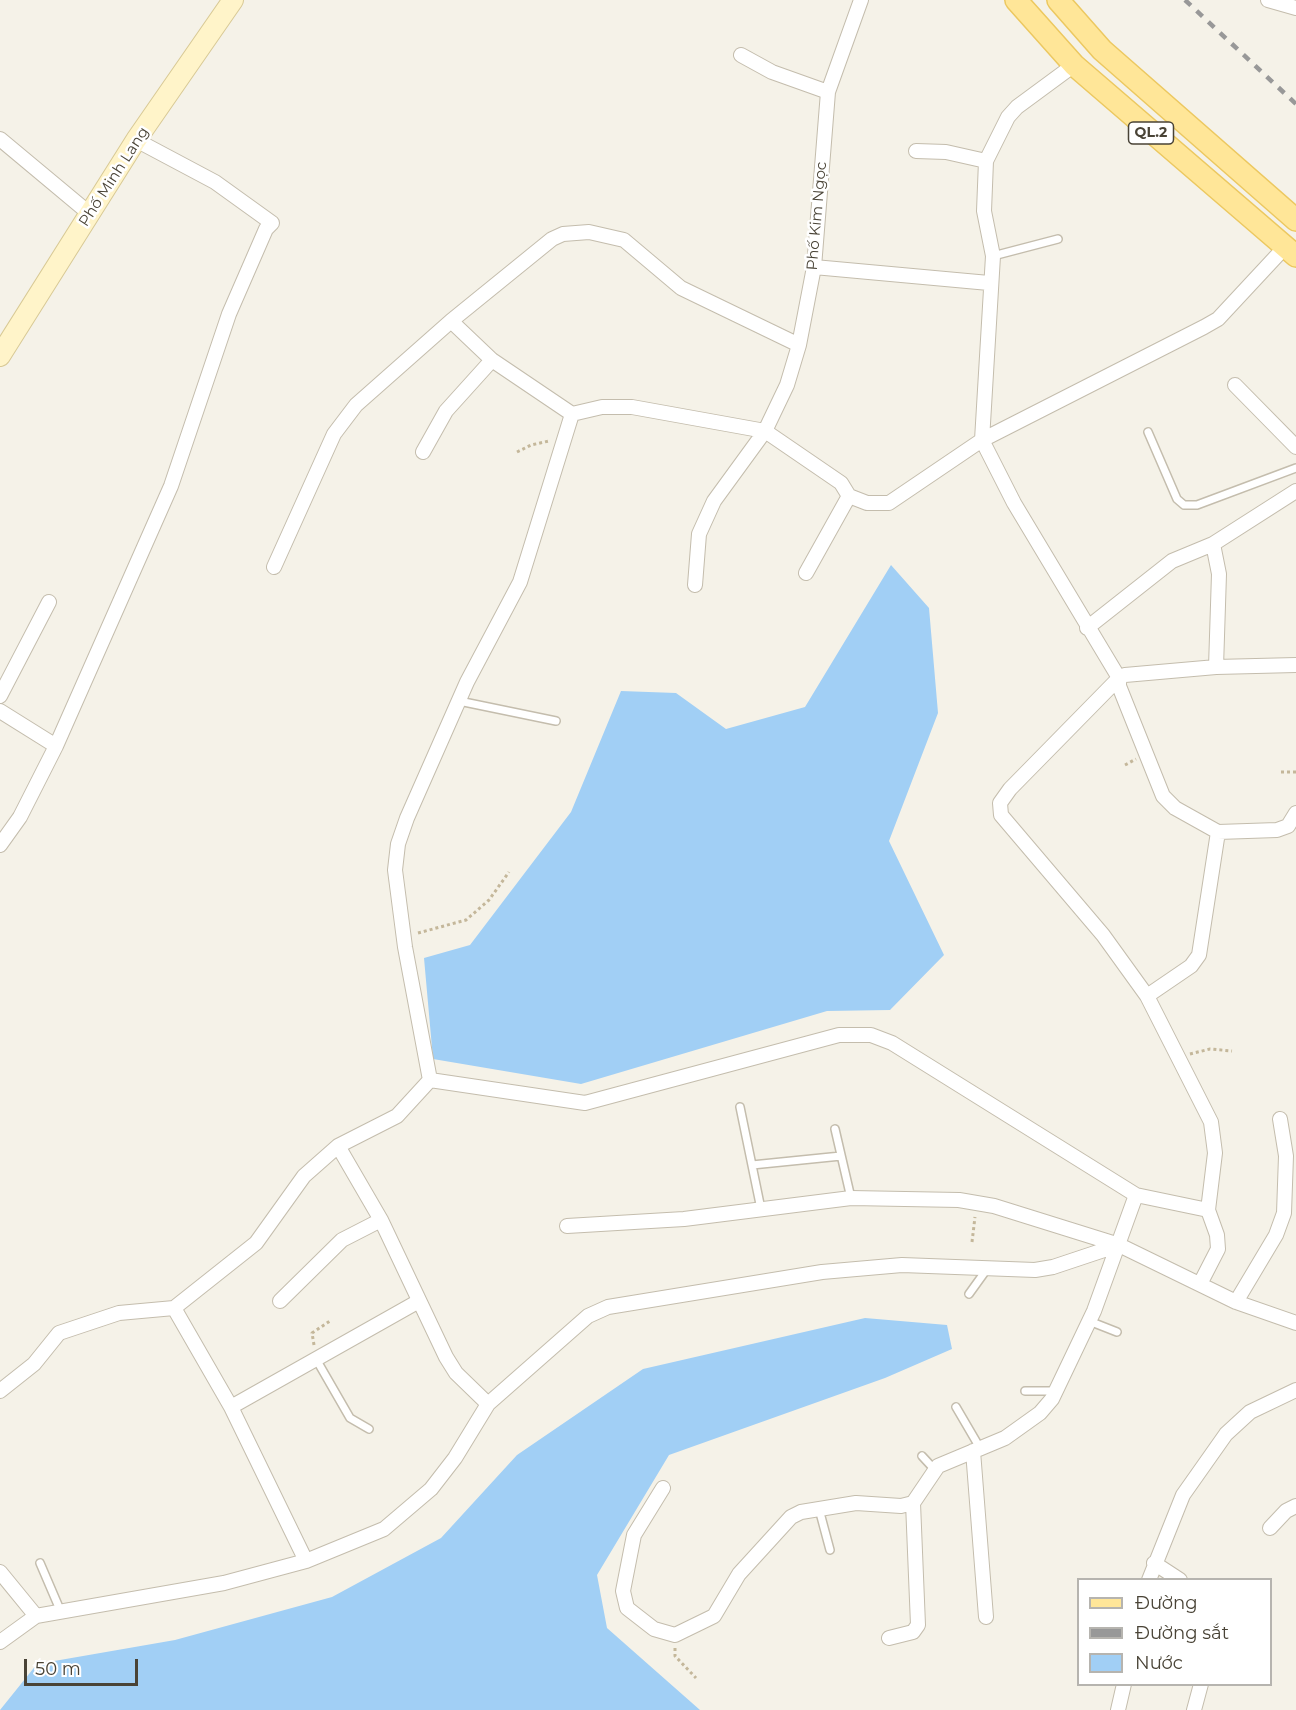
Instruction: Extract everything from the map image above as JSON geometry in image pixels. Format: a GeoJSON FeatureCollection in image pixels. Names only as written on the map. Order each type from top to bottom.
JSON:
{"type":"FeatureCollection","features":[{"type":"Feature","properties":{"kind":"main road","name":"QL.2"},"geometry":{"type":"LineString","coordinates":[[1016,0],[1074,65],[1291,252]]}},
{"type":"Feature","properties":{"kind":"main road","name":"QL.2"},"geometry":{"type":"LineString","coordinates":[[1058,0],[1102,50],[1296,220]]}},
{"type":"Feature","properties":{"kind":"street","name":"Phố Minh Lang"},"geometry":{"type":"LineString","coordinates":[[3,345],[136,140],[233,0]]}},
{"type":"Feature","properties":{"kind":"street","name":"Phố Kim Ngọc"},"geometry":{"type":"LineString","coordinates":[[695,585],[699,534],[714,501],[765,431],[787,385],[799,345],[814,267],[828,92],[861,0]]}},
{"type":"Feature","properties":{"kind":"street"},"geometry":{"type":"LineString","coordinates":[[1268,0],[1296,8]]}},
{"type":"Feature","properties":{"kind":"street"},"geometry":{"type":"LineString","coordinates":[[741,55],[772,72],[828,92]]}},
{"type":"Feature","properties":{"kind":"street"},"geometry":{"type":"LineString","coordinates":[[1074,65],[1017,107],[1008,117],[986,161],[984,211],[993,256],[989,283],[982,440],[1014,502],[1087,628],[1119,678],[1123,696],[1163,796],[1175,808],[1218,832],[1277,830],[1288,826],[1296,813]]}},
{"type":"Feature","properties":{"kind":"street"},"geometry":{"type":"LineString","coordinates":[[0,139],[90,214]]}},
{"type":"Feature","properties":{"kind":"street"},"geometry":{"type":"LineString","coordinates":[[0,845],[20,817],[56,746],[171,486],[229,314],[266,229],[272,223],[215,182],[136,140]]}},
{"type":"Feature","properties":{"kind":"street"},"geometry":{"type":"LineString","coordinates":[[916,151],[946,152],[986,161]]}},
{"type":"Feature","properties":{"kind":"street"},"geometry":{"type":"LineString","coordinates":[[274,567],[334,434],[356,405],[451,321],[552,239],[563,234],[589,232],[624,240],[681,288],[799,345]]}},
{"type":"Feature","properties":{"kind":"street"},"geometry":{"type":"LineString","coordinates":[[451,321],[492,360],[572,414],[602,407],[632,407],[765,431],[841,483],[849,496],[867,503],[889,503],[982,440],[1218,319],[1291,252]]}},
{"type":"Feature","properties":{"kind":"street"},"geometry":{"type":"LineString","coordinates":[[814,267],[989,283]]}},
{"type":"Feature","properties":{"kind":"street"},"geometry":{"type":"LineString","coordinates":[[423,452],[446,411],[492,360]]}},
{"type":"Feature","properties":{"kind":"street"},"geometry":{"type":"LineString","coordinates":[[1234,385],[1296,447]]}},
{"type":"Feature","properties":{"kind":"street"},"geometry":{"type":"LineString","coordinates":[[430,1080],[404,936],[395,870],[398,844],[406,818],[459,701],[520,582],[572,414]]}},
{"type":"Feature","properties":{"kind":"street"},"geometry":{"type":"LineString","coordinates":[[1087,628],[1172,561],[1213,544],[1296,491]]}},
{"type":"Feature","properties":{"kind":"street"},"geometry":{"type":"LineString","coordinates":[[806,573],[849,496]]}},
{"type":"Feature","properties":{"kind":"street"},"geometry":{"type":"LineString","coordinates":[[1213,544],[1220,574],[1216,667]]}},
{"type":"Feature","properties":{"kind":"street"},"geometry":{"type":"LineString","coordinates":[[0,696],[49,602]]}},
{"type":"Feature","properties":{"kind":"street"},"geometry":{"type":"LineString","coordinates":[[1200,1284],[1218,1249],[1217,1235],[1208,1210],[1215,1142],[1211,1122],[1147,996],[1103,935],[1001,815],[1000,803],[1010,789],[1119,678],[1125,675],[1216,667],[1296,665]]}},
{"type":"Feature","properties":{"kind":"street"},"geometry":{"type":"LineString","coordinates":[[0,711],[56,746]]}},
{"type":"Feature","properties":{"kind":"street"},"geometry":{"type":"LineString","coordinates":[[1147,996],[1191,966],[1199,955],[1218,832]]}},
{"type":"Feature","properties":{"kind":"street"},"geometry":{"type":"LineString","coordinates":[[430,1080],[585,1103],[839,1035],[872,1035],[892,1043],[1136,1195],[1208,1210]]}},
{"type":"Feature","properties":{"kind":"street"},"geometry":{"type":"LineString","coordinates":[[0,1391],[34,1364],[59,1333],[119,1313],[174,1308],[256,1243],[304,1176],[338,1146],[397,1116],[430,1080]]}},
{"type":"Feature","properties":{"kind":"street"},"geometry":{"type":"LineString","coordinates":[[1236,1302],[1276,1235],[1284,1213],[1286,1156],[1280,1119]]}},
{"type":"Feature","properties":{"kind":"street"},"geometry":{"type":"LineString","coordinates":[[338,1146],[381,1220],[456,1373],[488,1404]]}},
{"type":"Feature","properties":{"kind":"street"},"geometry":{"type":"LineString","coordinates":[[888,1638],[913,1632],[918,1625],[913,1503],[934,1469],[1005,1437],[1040,1413],[1057,1391],[1089,1321],[1136,1195]]}},
{"type":"Feature","properties":{"kind":"street"},"geometry":{"type":"LineString","coordinates":[[567,1226],[684,1219],[851,1197],[936,1197],[994,1206],[1119,1245],[1236,1302],[1296,1323]]}},
{"type":"Feature","properties":{"kind":"street"},"geometry":{"type":"LineString","coordinates":[[280,1302],[342,1240],[381,1220]]}},
{"type":"Feature","properties":{"kind":"street"},"geometry":{"type":"LineString","coordinates":[[0,1642],[36,1616],[194,1590],[306,1560],[384,1529],[403,1516],[431,1489],[455,1458],[488,1404],[588,1316],[608,1306],[822,1272],[902,1265],[1035,1270],[1053,1267],[1119,1245]]}},
{"type":"Feature","properties":{"kind":"street"},"geometry":{"type":"LineString","coordinates":[[231,1407],[419,1301]]}},
{"type":"Feature","properties":{"kind":"street"},"geometry":{"type":"LineString","coordinates":[[174,1308],[231,1407],[306,1560]]}},
{"type":"Feature","properties":{"kind":"street"},"geometry":{"type":"LineString","coordinates":[[1150,1578],[1183,1495],[1230,1429],[1250,1412],[1296,1390]]}},
{"type":"Feature","properties":{"kind":"street"},"geometry":{"type":"LineString","coordinates":[[976,1450],[986,1617]]}},
{"type":"Feature","properties":{"kind":"street"},"geometry":{"type":"LineString","coordinates":[[663,1488],[634,1535],[623,1592],[627,1608],[654,1629],[675,1635],[714,1616],[739,1574],[791,1517],[801,1512],[856,1503],[901,1506],[913,1503]]}},
{"type":"Feature","properties":{"kind":"street"},"geometry":{"type":"LineString","coordinates":[[1270,1528],[1286,1511],[1296,1506]]}},
{"type":"Feature","properties":{"kind":"street"},"geometry":{"type":"LineString","coordinates":[[1154,1563],[1177,1578]]}},
{"type":"Feature","properties":{"kind":"street"},"geometry":{"type":"LineString","coordinates":[[0,1572],[36,1616]]}},
{"type":"Feature","properties":{"kind":"street"},"geometry":{"type":"LineString","coordinates":[[1118,1710],[1124,1686]]}},
{"type":"Feature","properties":{"kind":"street"},"geometry":{"type":"LineString","coordinates":[[1194,1710],[1200,1686]]}},
{"type":"Feature","properties":{"kind":"lane"},"geometry":{"type":"LineString","coordinates":[[993,256],[1058,239]]}},
{"type":"Feature","properties":{"kind":"lane"},"geometry":{"type":"LineString","coordinates":[[1148,432],[1177,499],[1184,505],[1197,505],[1296,468]]}},
{"type":"Feature","properties":{"kind":"lane"},"geometry":{"type":"LineString","coordinates":[[459,701],[556,721]]}},
{"type":"Feature","properties":{"kind":"lane"},"geometry":{"type":"LineString","coordinates":[[740,1107],[761,1209]]}},
{"type":"Feature","properties":{"kind":"lane"},"geometry":{"type":"LineString","coordinates":[[835,1129],[851,1197]]}},
{"type":"Feature","properties":{"kind":"lane"},"geometry":{"type":"LineString","coordinates":[[752,1165],[841,1156]]}},
{"type":"Feature","properties":{"kind":"lane"},"geometry":{"type":"LineString","coordinates":[[969,1294],[988,1267]]}},
{"type":"Feature","properties":{"kind":"lane"},"geometry":{"type":"LineString","coordinates":[[1089,1321],[1117,1332]]}},
{"type":"Feature","properties":{"kind":"lane"},"geometry":{"type":"LineString","coordinates":[[318,1358],[350,1418],[369,1429]]}},
{"type":"Feature","properties":{"kind":"lane"},"geometry":{"type":"LineString","coordinates":[[1025,1391],[1057,1391]]}},
{"type":"Feature","properties":{"kind":"lane"},"geometry":{"type":"LineString","coordinates":[[956,1407],[976,1450]]}},
{"type":"Feature","properties":{"kind":"lane"},"geometry":{"type":"LineString","coordinates":[[922,1456],[934,1469]]}},
{"type":"Feature","properties":{"kind":"lane"},"geometry":{"type":"LineString","coordinates":[[819,1509],[830,1550]]}},
{"type":"Feature","properties":{"kind":"lane"},"geometry":{"type":"LineString","coordinates":[[40,1563],[61,1612]]}},
{"type":"Feature","properties":{"kind":"path"},"geometry":{"type":"LineString","coordinates":[[517,452],[531,445],[564,438]]}},
{"type":"Feature","properties":{"kind":"path"},"geometry":{"type":"LineString","coordinates":[[1281,772],[1296,772]]}},
{"type":"Feature","properties":{"kind":"path"},"geometry":{"type":"LineString","coordinates":[[404,936],[466,920],[489,900],[509,872]]}},
{"type":"Feature","properties":{"kind":"path"},"geometry":{"type":"LineString","coordinates":[[1180,1060],[1192,1053],[1210,1049],[1232,1050]]}},
{"type":"Feature","properties":{"kind":"path"},"geometry":{"type":"LineString","coordinates":[[972,1242],[976,1204]]}},
{"type":"Feature","properties":{"kind":"path"},"geometry":{"type":"LineString","coordinates":[[318,1358],[310,1339],[312,1333],[330,1321]]}},
{"type":"Feature","properties":{"kind":"path"},"geometry":{"type":"LineString","coordinates":[[675,1635],[675,1656],[696,1678]]}},
{"type":"Feature","properties":{"kind":"water"},"geometry":{"type":"Polygon","coordinates":[[[891,565],[929,608],[938,713],[889,841],[944,955],[890,1010],[827,1011],[581,1084],[433,1059],[424,958],[470,945],[571,812],[621,691],[676,693],[726,729],[805,707],[891,565]]]}},
{"type":"Feature","properties":{"kind":"water"},"geometry":{"type":"Polygon","coordinates":[[[865,1318],[947,1325],[952,1349],[885,1378],[669,1455],[597,1575],[607,1628],[700,1710],[0,1710],[37,1664],[175,1640],[332,1597],[441,1538],[517,1455],[643,1369],[865,1318]]]}},
{"type":"Feature","properties":{"kind":"railway"},"geometry":{"type":"LineString","coordinates":[[1185,0],[1296,104]]}}]}
